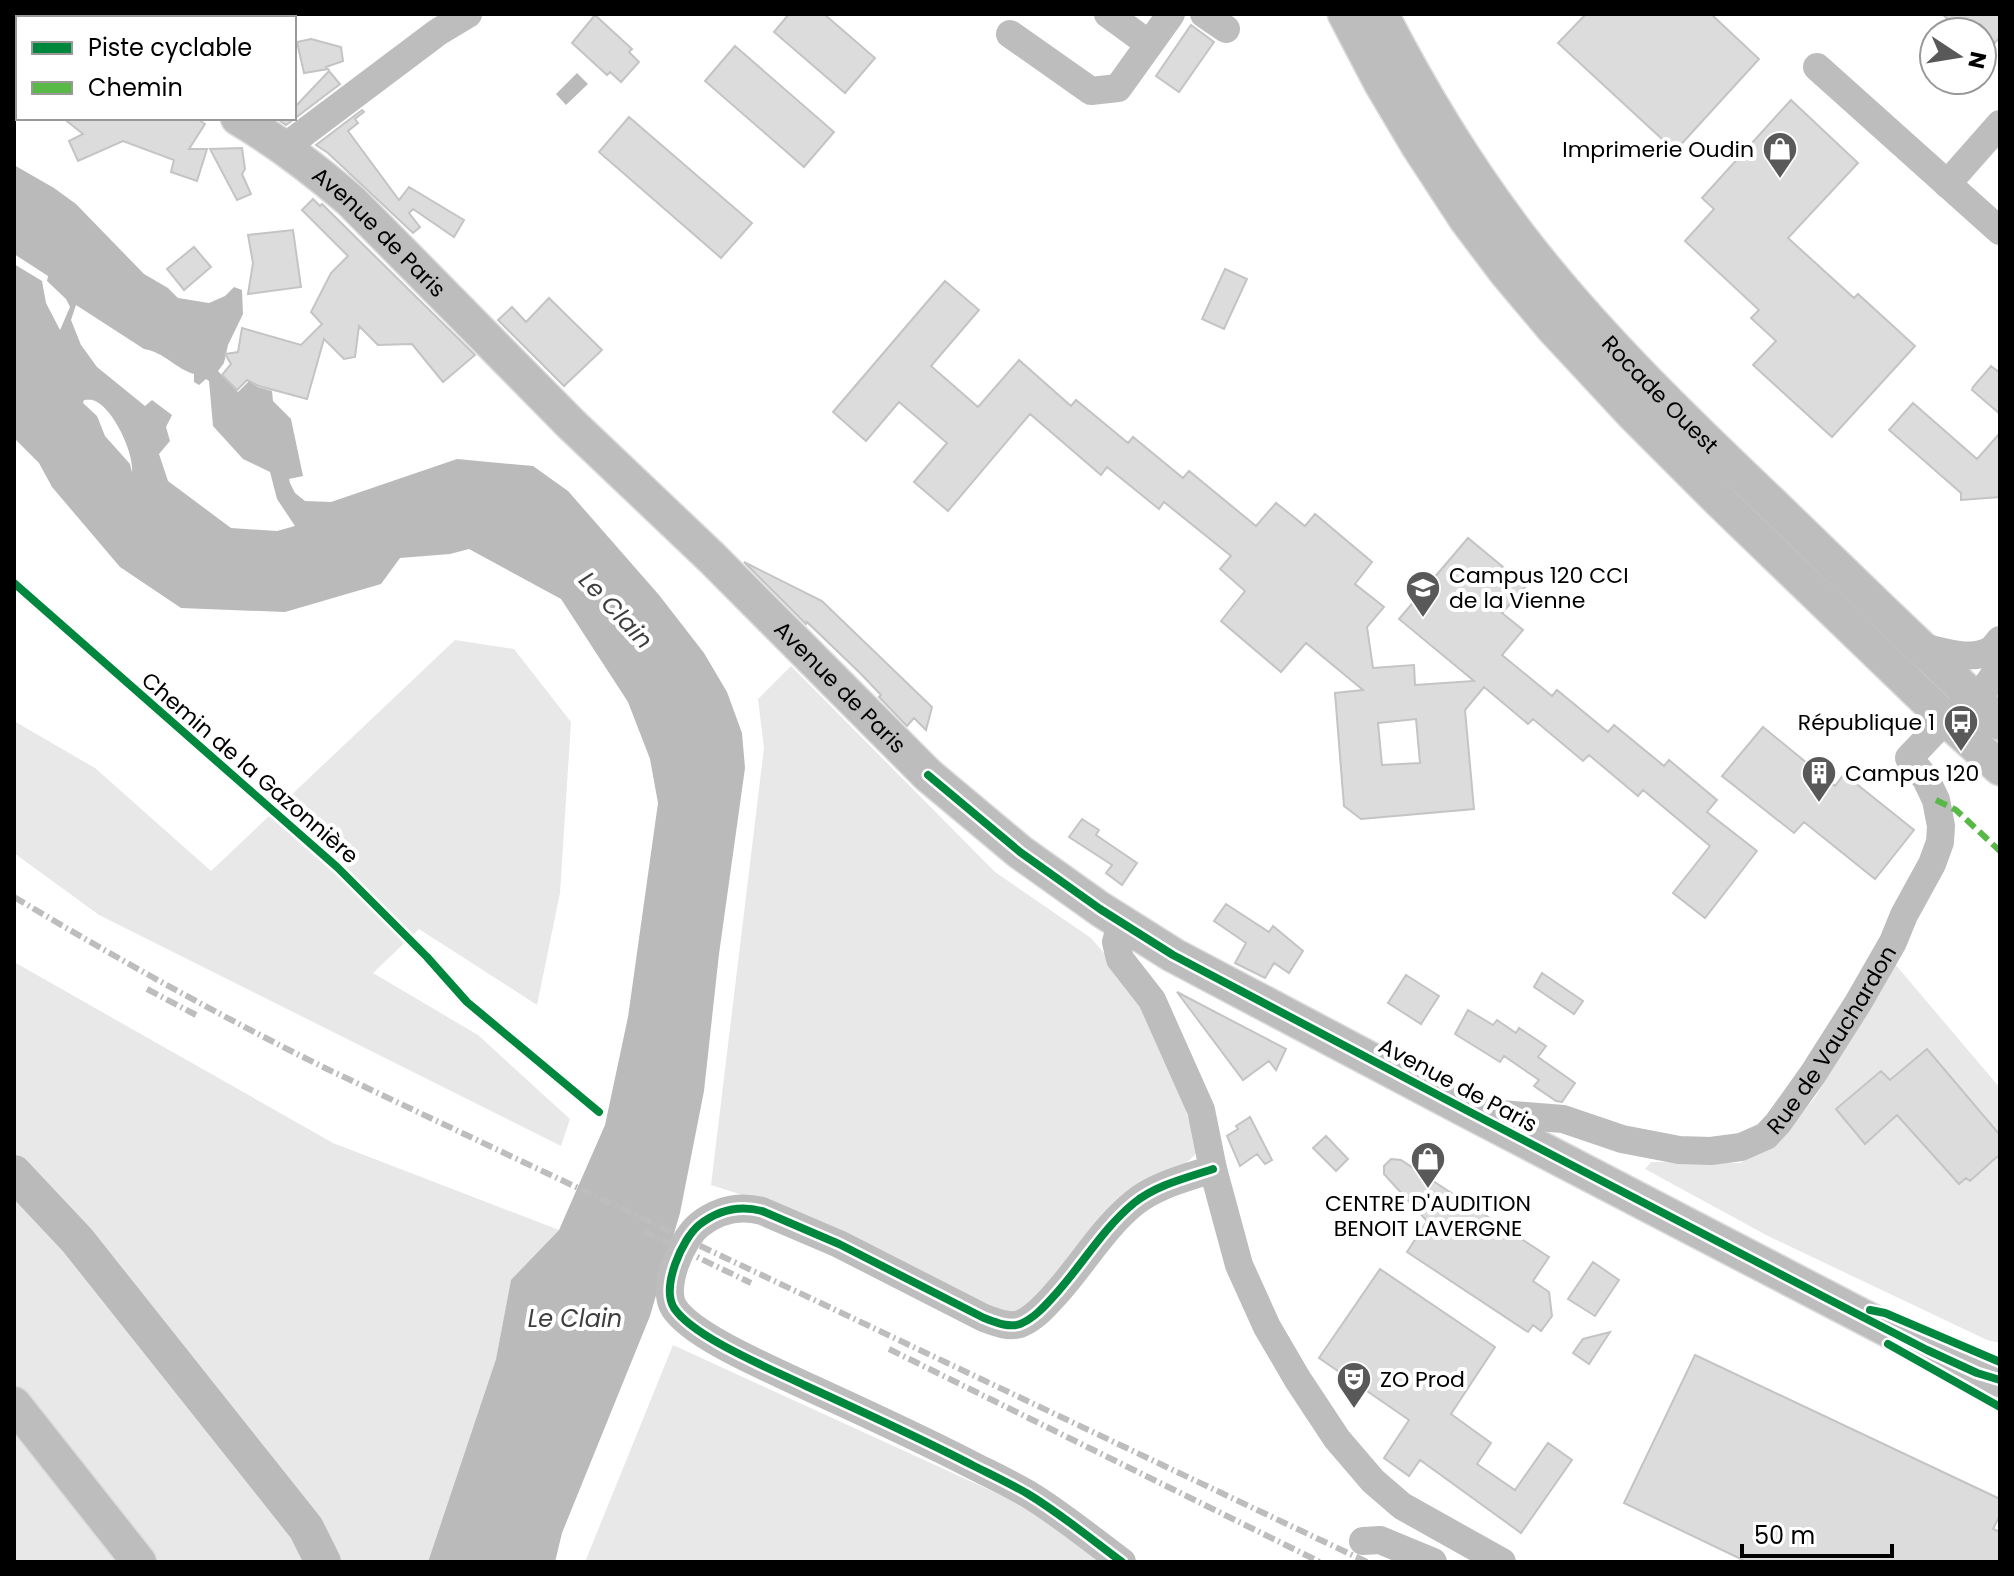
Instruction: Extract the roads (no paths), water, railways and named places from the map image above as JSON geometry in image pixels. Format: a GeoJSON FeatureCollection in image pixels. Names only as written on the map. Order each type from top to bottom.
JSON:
{"type":"FeatureCollection","features":[{"type":"Feature","properties":{"kind":"main road"},"geometry":{"type":"LineString","coordinates":[[1345,14],[1380,81],[1466,219],[1544,317],[1633,414],[2000,768]]}},
{"type":"Feature","properties":{"kind":"main road","name":"Rocade Ouest"},"geometry":{"type":"LineString","coordinates":[[1381,14],[1446,132],[1514,228],[1580,310],[1655,390],[2000,723]]}},
{"type":"Feature","properties":{"kind":"main road","name":"Avenue de Paris"},"geometry":{"type":"LineString","coordinates":[[241,120],[285,147],[351,201],[571,424],[712,558],[928,775],[1020,852],[1121,923],[1173,955],[1927,1350],[2000,1380]]}},
{"type":"Feature","properties":{"kind":"main road"},"geometry":{"type":"LineString","coordinates":[[14,1404],[139,1562]]}},
{"type":"Feature","properties":{"kind":"street"},"geometry":{"type":"LineString","coordinates":[[285,147],[438,32],[468,14]]}},
{"type":"Feature","properties":{"kind":"street"},"geometry":{"type":"LineString","coordinates":[[1108,14],[1149,44]]}},
{"type":"Feature","properties":{"kind":"street"},"geometry":{"type":"LineString","coordinates":[[1010,34],[1091,91],[1118,88],[1171,14]]}},
{"type":"Feature","properties":{"kind":"street"},"geometry":{"type":"LineString","coordinates":[[1817,67],[2000,231]]}},
{"type":"Feature","properties":{"kind":"street"},"geometry":{"type":"LineString","coordinates":[[1947,184],[2000,124]]}},
{"type":"Feature","properties":{"kind":"street"},"geometry":{"type":"LineString","coordinates":[[1919,646],[1952,654],[1997,652],[1982,693],[1969,693],[1946,719]]}},
{"type":"Feature","properties":{"kind":"street","name":"Rue de Vauchardon"},"geometry":{"type":"LineString","coordinates":[[1468,1111],[1563,1119],[1622,1139],[1679,1150],[1711,1151],[1741,1147],[1766,1136],[1813,1074],[1858,1003],[1932,864],[1940,842],[1941,826],[1936,800],[1926,779],[1909,758],[1946,719]]}},
{"type":"Feature","properties":{"kind":"street"},"geometry":{"type":"LineString","coordinates":[[1121,923],[1116,942],[1120,959],[1152,1000],[1201,1110],[1239,1265],[1267,1327],[1298,1380],[1337,1439],[1373,1481],[1402,1506],[1502,1562]]}},
{"type":"Feature","properties":{"kind":"street"},"geometry":{"type":"LineString","coordinates":[[1122,1562],[1028,1494],[735,1352],[700,1330],[672,1306],[670,1296],[675,1264],[699,1225],[724,1211],[750,1208],[839,1244],[984,1318],[1017,1325],[1041,1310],[1108,1229],[1144,1195],[1166,1184],[1213,1169]]}},
{"type":"Feature","properties":{"kind":"street"},"geometry":{"type":"LineString","coordinates":[[1363,1541],[1380,1540],[1433,1562]]}},
{"type":"Feature","properties":{"kind":"water"},"geometry":{"type":"Polygon","coordinates":[[[577,73],[588,84],[566,105],[556,94],[577,73]]]}},
{"type":"Feature","properties":{"kind":"water","name":"Le Clain"},"geometry":{"type":"Polygon","coordinates":[[[14,165],[76,204],[144,274],[168,288],[178,298],[209,303],[225,296],[234,287],[242,290],[243,314],[218,371],[238,392],[249,381],[272,391],[273,401],[291,419],[303,476],[289,479],[295,493],[305,501],[331,502],[457,459],[533,466],[568,491],[659,595],[704,653],[727,692],[742,733],[745,768],[704,1091],[680,1213],[650,1316],[562,1533],[555,1562],[428,1562],[496,1359],[511,1280],[559,1230],[605,1125],[628,1017],[658,803],[650,759],[628,702],[561,599],[469,549],[450,554],[400,558],[381,584],[285,612],[181,608],[120,567],[52,487],[39,463],[14,438],[14,264],[42,281],[46,303],[60,330],[70,307],[47,281],[48,276],[14,254],[14,165]],[[76,305],[71,320],[81,345],[97,367],[145,406],[152,400],[172,415],[166,427],[170,441],[159,454],[168,481],[231,528],[277,531],[295,526],[277,499],[270,472],[243,459],[213,426],[209,381],[206,379],[199,385],[194,382],[194,374],[158,353],[144,349],[76,305]],[[84,400],[83,403],[97,416],[105,436],[130,464],[132,472],[130,454],[110,414],[97,402],[84,400]]]}},
{"type":"Feature","properties":{"kind":"waterway"},"geometry":{"type":"LineString","coordinates":[[14,1173],[77,1240],[306,1528],[323,1562]]}},
{"type":"Feature","properties":{"kind":"railway"},"geometry":{"type":"LineString","coordinates":[[14,897],[168,986],[325,1068],[1367,1562]]}},
{"type":"Feature","properties":{"kind":"railway"},"geometry":{"type":"LineString","coordinates":[[147,989],[196,1015]]}},
{"type":"Feature","properties":{"kind":"railway"},"geometry":{"type":"LineString","coordinates":[[643,1231],[751,1283]]}},
{"type":"Feature","properties":{"kind":"railway"},"geometry":{"type":"LineString","coordinates":[[889,1349],[1320,1562]]}},
{"type":"Feature","properties":{"kind":"place","name":"Imprimerie Oudin"},"geometry":{"type":"Point","coordinates":[1780,180]}},
{"type":"Feature","properties":{"kind":"place","name":"Campus 120 CCI de la Vienne"},"geometry":{"type":"Point","coordinates":[1423,619]}},
{"type":"Feature","properties":{"kind":"place","name":"République 1"},"geometry":{"type":"Point","coordinates":[1961,753]}},
{"type":"Feature","properties":{"kind":"place","name":"Campus 120"},"geometry":{"type":"Point","coordinates":[1819,804]}},
{"type":"Feature","properties":{"kind":"place","name":"CENTRE D'AUDITION BENOIT LAVERGNE"},"geometry":{"type":"Point","coordinates":[1428,1190]}},
{"type":"Feature","properties":{"kind":"place","name":"ZO Prod"},"geometry":{"type":"Point","coordinates":[1354,1410]}}]}
